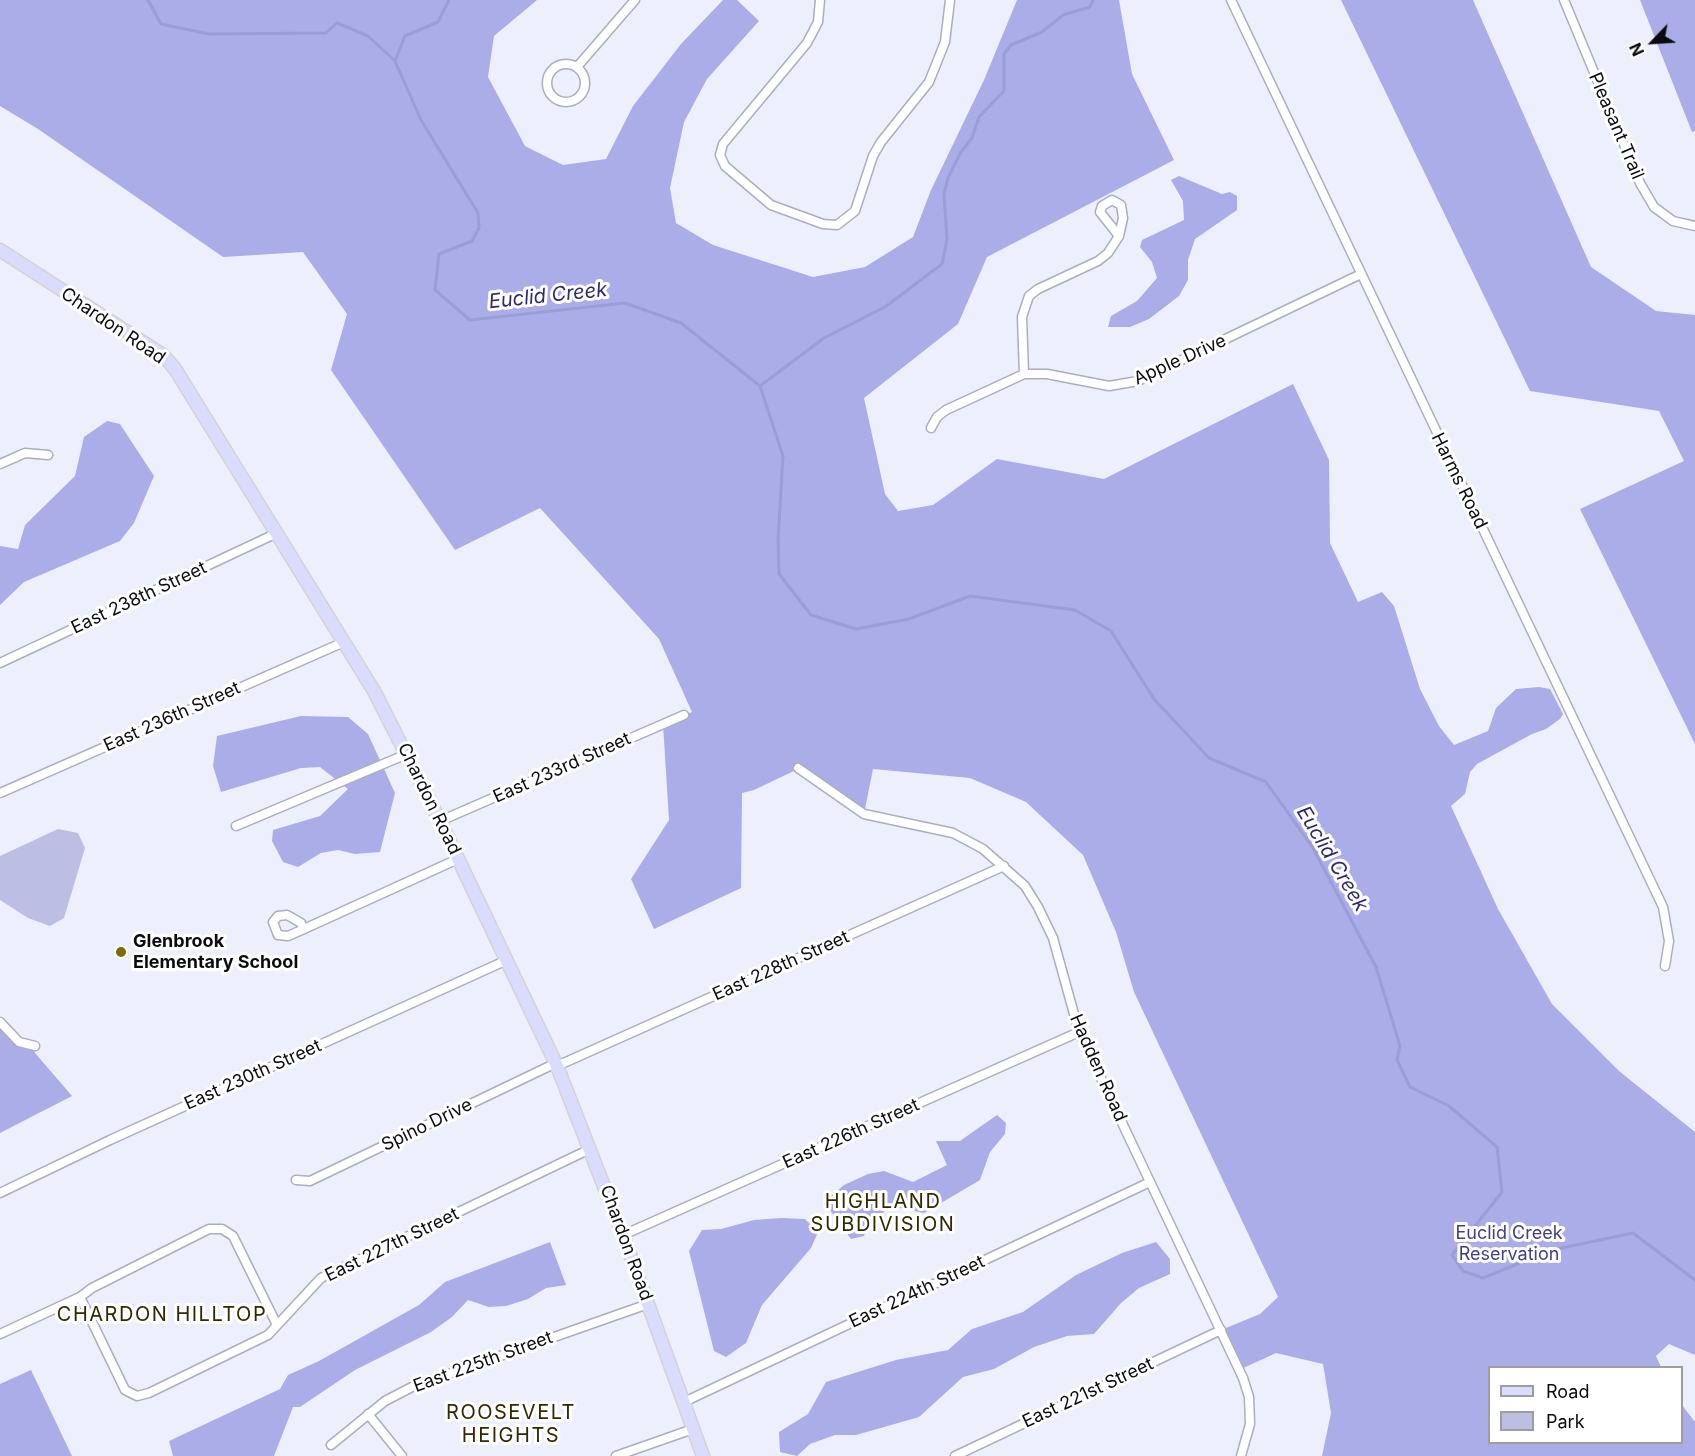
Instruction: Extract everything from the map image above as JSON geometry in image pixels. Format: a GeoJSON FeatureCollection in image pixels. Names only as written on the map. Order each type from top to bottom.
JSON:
{"type":"FeatureCollection","features":[{"type":"Feature","properties":{"kind":"main road","name":"Chardon Road"},"geometry":{"type":"LineString","coordinates":[[0,250],[163,355],[176,369],[374,691],[440,821],[557,1065],[623,1235],[703,1456]]}},
{"type":"Feature","properties":{"kind":"street"},"geometry":{"type":"LineString","coordinates":[[577,67],[634,0]]}},
{"type":"Feature","properties":{"kind":"street"},"geometry":{"type":"LineString","coordinates":[[820,0],[818,22],[807,43],[723,144],[720,155],[725,166],[771,205],[823,224],[837,225],[855,211],[873,156],[929,82],[945,42],[950,0]]}},
{"type":"Feature","properties":{"kind":"street","name":"Harms Road"},"geometry":{"type":"LineString","coordinates":[[1231,0],[1663,907],[1669,941],[1665,966]]}},
{"type":"Feature","properties":{"kind":"street","name":"Pleasant Trail"},"geometry":{"type":"LineString","coordinates":[[1564,0],[1640,183],[1654,207],[1673,221],[1695,226]]}},
{"type":"Feature","properties":{"kind":"street"},"geometry":{"type":"LineString","coordinates":[[563,64],[577,67],[585,79],[582,93],[575,100],[566,102],[553,97],[547,84],[551,70],[563,64]]}},
{"type":"Feature","properties":{"kind":"street"},"geometry":{"type":"LineString","coordinates":[[1024,374],[1022,317],[1029,296],[1038,289],[1098,261],[1108,253],[1119,236]]}},
{"type":"Feature","properties":{"kind":"street","name":"Apple Drive"},"geometry":{"type":"LineString","coordinates":[[932,428],[937,417],[946,410],[1024,374],[1049,374],[1109,386],[1131,383],[1361,274]]}},
{"type":"Feature","properties":{"kind":"street"},"geometry":{"type":"LineString","coordinates":[[0,464],[25,453],[48,455]]}},
{"type":"Feature","properties":{"kind":"street","name":"East 238th Street"},"geometry":{"type":"LineString","coordinates":[[0,663],[278,533]]}},
{"type":"Feature","properties":{"kind":"street","name":"East 236th Street"},"geometry":{"type":"LineString","coordinates":[[0,793],[344,642]]}},
{"type":"Feature","properties":{"kind":"street","name":"East 233rd Street"},"geometry":{"type":"LineString","coordinates":[[440,821],[684,714]]}},
{"type":"Feature","properties":{"kind":"street"},"geometry":{"type":"LineString","coordinates":[[236,826],[407,754]]}},
{"type":"Feature","properties":{"kind":"street","name":"Hadden Road"},"geometry":{"type":"LineString","coordinates":[[798,768],[864,814],[953,833],[983,849],[1025,886],[1053,938],[1079,1032],[1243,1378],[1249,1397],[1250,1424],[1241,1456]]}},
{"type":"Feature","properties":{"kind":"street"},"geometry":{"type":"LineString","coordinates":[[304,929],[458,859]]}},
{"type":"Feature","properties":{"kind":"street","name":"East 228th Street"},"geometry":{"type":"LineString","coordinates":[[557,1065],[1004,866]]}},
{"type":"Feature","properties":{"kind":"street","name":"East 230th Street"},"geometry":{"type":"LineString","coordinates":[[0,1193],[110,1140],[507,960]]}},
{"type":"Feature","properties":{"kind":"street"},"geometry":{"type":"LineString","coordinates":[[0,1022],[19,1042],[35,1046]]}},
{"type":"Feature","properties":{"kind":"street","name":"East 226th Street"},"geometry":{"type":"LineString","coordinates":[[623,1235],[1079,1032]]}},
{"type":"Feature","properties":{"kind":"street","name":"Spino Drive"},"geometry":{"type":"LineString","coordinates":[[296,1180],[310,1181],[557,1065]]}},
{"type":"Feature","properties":{"kind":"street","name":"East 227th Street"},"geometry":{"type":"LineString","coordinates":[[80,1297],[125,1390],[137,1396],[149,1393],[257,1341],[277,1325],[321,1278],[590,1149]]}},
{"type":"Feature","properties":{"kind":"street","name":"East 224th Street"},"geometry":{"type":"LineString","coordinates":[[684,1402],[1150,1182]]}},
{"type":"Feature","properties":{"kind":"street"},"geometry":{"type":"LineString","coordinates":[[0,1334],[80,1297],[92,1288],[209,1229],[222,1229],[233,1236],[277,1325]]}},
{"type":"Feature","properties":{"kind":"street","name":"East 225th Street"},"geometry":{"type":"LineString","coordinates":[[331,1445],[385,1401],[412,1387],[648,1304]]}},
{"type":"Feature","properties":{"kind":"street","name":"East 221st Street"},"geometry":{"type":"LineString","coordinates":[[955,1456],[1221,1330]]}},
{"type":"Feature","properties":{"kind":"street"},"geometry":{"type":"LineString","coordinates":[[368,1414],[402,1456]]}},
{"type":"Feature","properties":{"kind":"street"},"geometry":{"type":"LineString","coordinates":[[616,1456],[693,1429]]}},
{"type":"Feature","properties":{"kind":"green space","name":"Euclid Creek Reservation"},"geometry":{"type":"Polygon","coordinates":[[[0,0],[537,0],[494,36],[488,77],[525,146],[563,165],[606,159],[633,106],[681,44],[723,0],[737,0],[759,21],[707,79],[684,122],[670,188],[676,223],[713,245],[813,277],[865,267],[913,237],[931,190],[984,80],[1017,0],[1119,0],[1132,74],[1174,160],[987,257],[958,324],[864,398],[885,494],[898,511],[933,505],[997,459],[1104,479],[1293,384],[1329,460],[1330,543],[1358,602],[1382,592],[1394,606],[1420,689],[1439,726],[1454,745],[1488,731],[1496,708],[1516,689],[1539,687],[1550,689],[1563,714],[1560,719],[1546,729],[1532,734],[1477,764],[1470,772],[1465,794],[1451,806],[1498,909],[1552,1004],[1619,1071],[1695,1132],[1695,1355],[1669,1344],[1656,1356],[1661,1366],[1488,1366],[1488,1444],[1683,1444],[1683,1406],[1695,1422],[1695,1456],[1322,1456],[1331,1413],[1323,1364],[1276,1353],[1239,1370],[1221,1330],[1260,1314],[1278,1297],[1134,992],[1116,932],[1083,855],[1026,802],[970,778],[873,769],[864,814],[798,769],[754,790],[742,793],[741,888],[654,929],[631,879],[669,820],[663,724],[692,712],[659,639],[540,508],[455,550],[331,370],[347,314],[303,252],[223,257],[38,129],[0,106],[0,0]]]}},
{"type":"Feature","properties":{"kind":"green space"},"geometry":{"type":"Polygon","coordinates":[[[1341,0],[1473,0],[1591,267],[1656,311],[1695,315],[1695,744],[1580,509],[1684,461],[1659,411],[1530,391],[1341,0]]]}},
{"type":"Feature","properties":{"kind":"green space"},"geometry":{"type":"Polygon","coordinates":[[[1640,0],[1695,0],[1695,131],[1692,132],[1640,0]]]}},
{"type":"Feature","properties":{"kind":"green space"},"geometry":{"type":"Polygon","coordinates":[[[1179,176],[1222,194],[1230,192],[1237,196],[1237,210],[1195,239],[1188,260],[1188,280],[1179,296],[1149,319],[1130,327],[1108,327],[1111,316],[1137,301],[1157,278],[1152,262],[1140,247],[1142,240],[1184,220],[1183,201],[1171,180],[1179,176]]]}},
{"type":"Feature","properties":{"kind":"green space"},"geometry":{"type":"Polygon","coordinates":[[[107,421],[120,424],[154,476],[134,523],[120,541],[24,582],[0,605],[0,546],[18,549],[25,525],[75,476],[84,437],[107,421]]]}},
{"type":"Feature","properties":{"kind":"green space"},"geometry":{"type":"Polygon","coordinates":[[[301,716],[348,717],[368,734],[395,793],[380,852],[355,854],[338,850],[321,853],[298,867],[283,862],[272,841],[273,830],[320,816],[348,789],[320,767],[301,768],[221,792],[213,766],[217,736],[301,716]]]}},
{"type":"Feature","properties":{"kind":"green space"},"geometry":{"type":"Polygon","coordinates":[[[58,829],[78,833],[85,848],[64,918],[50,926],[28,918],[0,900],[0,856],[58,829]]]}},
{"type":"Feature","properties":{"kind":"green space"},"geometry":{"type":"Polygon","coordinates":[[[0,1022],[19,1042],[31,1045],[35,1053],[72,1096],[0,1133],[0,1022]]]}},
{"type":"Feature","properties":{"kind":"green space"},"geometry":{"type":"Polygon","coordinates":[[[997,1115],[1006,1123],[1005,1134],[990,1152],[980,1180],[924,1213],[891,1206],[868,1225],[864,1236],[851,1239],[824,1202],[844,1185],[868,1174],[884,1171],[913,1182],[947,1165],[936,1141],[960,1141],[997,1115]]]}},
{"type":"Feature","properties":{"kind":"green space"},"geometry":{"type":"Polygon","coordinates":[[[805,1219],[818,1232],[811,1248],[762,1305],[746,1343],[726,1357],[714,1351],[689,1251],[702,1230],[721,1229],[754,1220],[805,1219]]]}},
{"type":"Feature","properties":{"kind":"green space"},"geometry":{"type":"Polygon","coordinates":[[[550,1242],[566,1285],[546,1288],[528,1299],[506,1306],[489,1307],[468,1300],[452,1317],[431,1332],[355,1370],[300,1407],[293,1407],[274,1456],[173,1456],[169,1441],[280,1389],[288,1375],[319,1361],[419,1305],[445,1282],[550,1242]]]}},
{"type":"Feature","properties":{"kind":"green space"},"geometry":{"type":"Polygon","coordinates":[[[1156,1242],[1170,1259],[1170,1274],[1139,1288],[1121,1303],[1094,1334],[1067,1336],[1034,1347],[994,1369],[963,1377],[919,1417],[856,1435],[835,1435],[810,1444],[797,1456],[780,1452],[779,1432],[808,1414],[826,1382],[896,1360],[948,1350],[972,1329],[1023,1312],[1076,1275],[1122,1253],[1156,1242]]]}},
{"type":"Feature","properties":{"kind":"green space"},"geometry":{"type":"Polygon","coordinates":[[[31,1370],[72,1456],[0,1456],[0,1384],[31,1370]]]}},
{"type":"Feature","properties":{"kind":"waterway","name":"Euclid Creek"},"geometry":{"type":"LineString","coordinates":[[148,0],[161,24],[209,34],[326,33],[337,23],[368,36],[395,61],[421,120],[478,213],[479,228],[472,241],[439,254],[435,290],[470,320],[625,303],[681,323],[760,386],[783,456],[778,541],[779,574],[811,615],[856,629],[909,619],[970,596],[1075,610],[1111,631],[1154,699],[1209,758],[1266,782],[1313,848],[1376,967],[1400,1046],[1397,1060],[1410,1087],[1449,1106],[1497,1147],[1502,1192],[1452,1255],[1463,1271],[1483,1278],[1552,1250],[1633,1233],[1695,1280]]}},
{"type":"Feature","properties":{"kind":"waterway"},"geometry":{"type":"LineString","coordinates":[[395,61],[405,36],[438,22],[449,0]]}},
{"type":"Feature","properties":{"kind":"waterway"},"geometry":{"type":"LineString","coordinates":[[760,386],[824,338],[885,307],[942,264],[947,239],[944,194],[948,178],[961,152],[972,138],[979,117],[1004,91],[1004,54],[1011,45],[1042,32],[1063,15],[1090,7],[1093,0]]}},
{"type":"Feature","properties":{"kind":"place","name":"Glenbrook Elementary School"},"geometry":{"type":"Point","coordinates":[121,952]}},
{"type":"Feature","properties":{"kind":"district","name":"HIGHLAND SUBDIVISION"},"geometry":{"type":"Point","coordinates":[883,1214]}},
{"type":"Feature","properties":{"kind":"district","name":"CHARDON HILLTOP"},"geometry":{"type":"Point","coordinates":[162,1315]}},
{"type":"Feature","properties":{"kind":"district","name":"ROOSEVELT HEIGHTS"},"geometry":{"type":"Point","coordinates":[511,1424]}}]}
